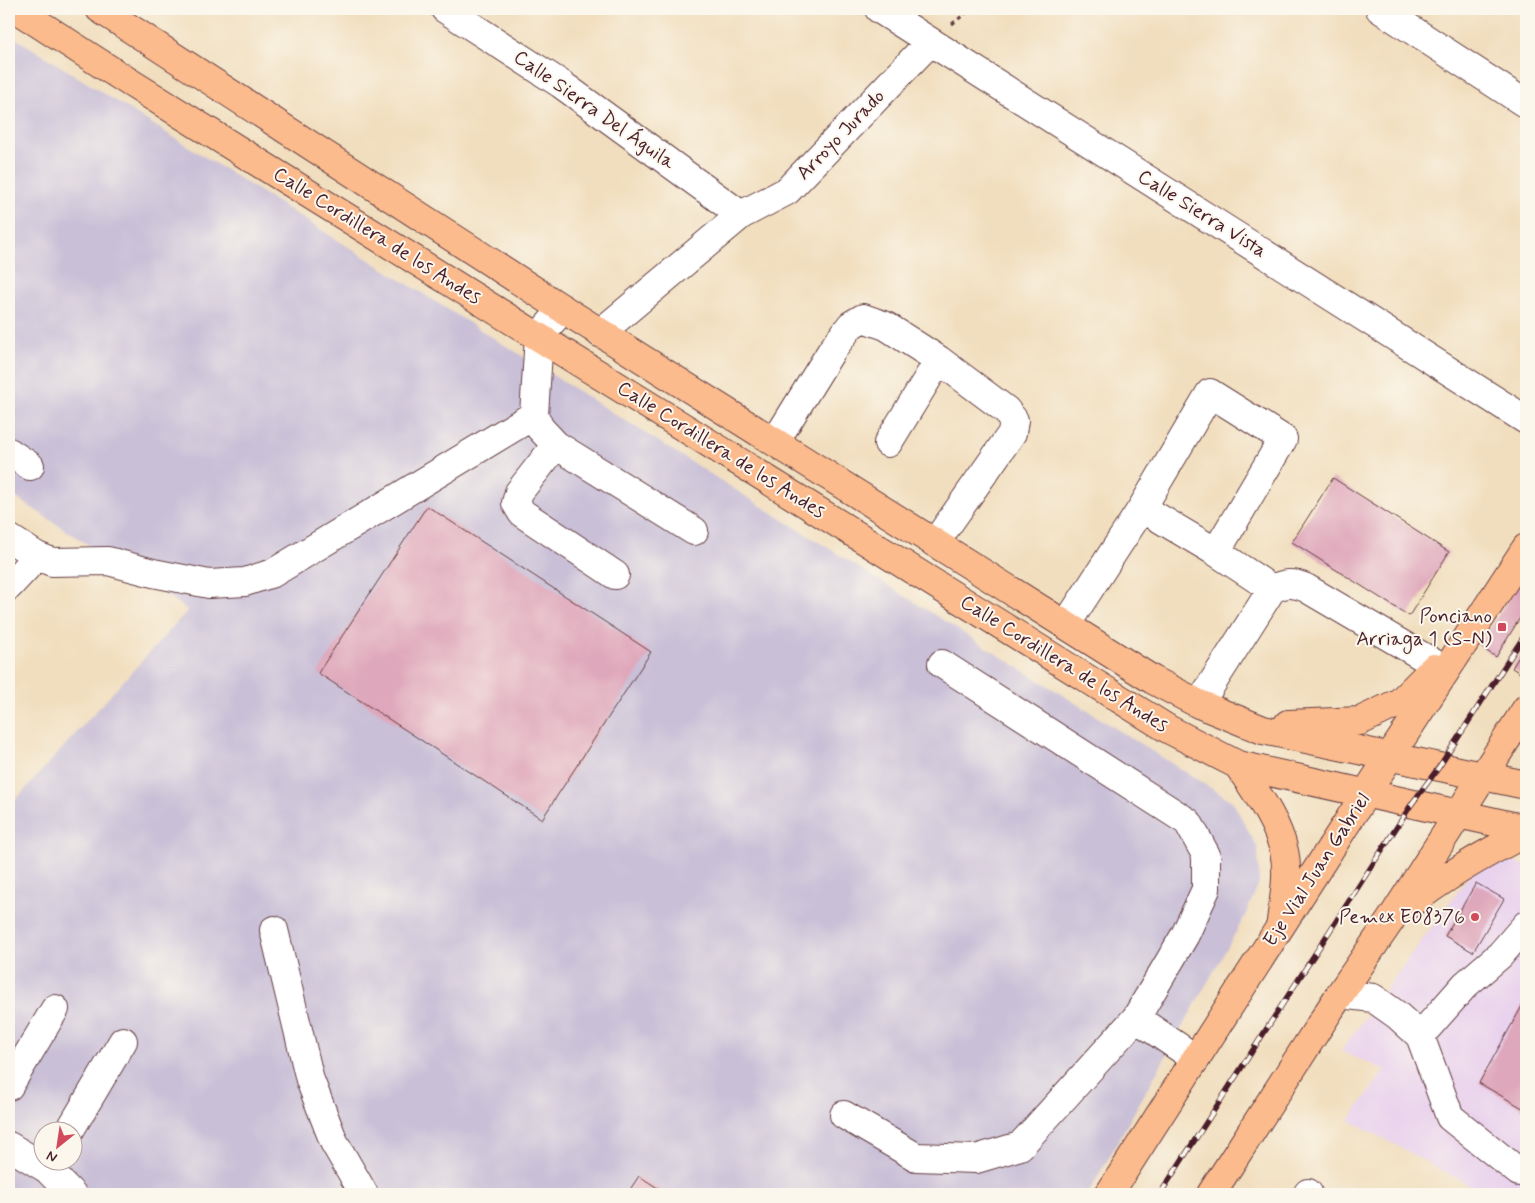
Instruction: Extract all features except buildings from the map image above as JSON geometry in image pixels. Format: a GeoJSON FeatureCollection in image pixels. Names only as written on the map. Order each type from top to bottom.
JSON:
{"type":"FeatureCollection","features":[{"type":"Feature","properties":{"kind":"main road","name":"Calle Cordillera de los Andes"},"geometry":{"type":"LineString","coordinates":[[16,9],[1168,729],[1238,765],[1526,829]]}},
{"type":"Feature","properties":{"kind":"main road","name":"Calle Cordillera de los Andes"},"geometry":{"type":"LineString","coordinates":[[100,9],[562,309],[1153,680],[1199,704],[1262,730],[1526,785]]}},
{"type":"Feature","properties":{"kind":"main road","name":"Eje Vial Juan Gabriel"},"geometry":{"type":"LineString","coordinates":[[1109,1194],[1366,793],[1526,548]]}},
{"type":"Feature","properties":{"kind":"main road"},"geometry":{"type":"LineString","coordinates":[[1232,718],[1294,725],[1360,721],[1400,702],[1466,639]]}},
{"type":"Feature","properties":{"kind":"main road"},"geometry":{"type":"LineString","coordinates":[[1211,1194],[1526,709]]}},
{"type":"Feature","properties":{"kind":"main road"},"geometry":{"type":"LineString","coordinates":[[1238,765],[1269,813],[1284,851],[1285,884],[1281,926]]}},
{"type":"Feature","properties":{"kind":"main road"},"geometry":{"type":"LineString","coordinates":[[1390,920],[1428,890],[1461,868],[1490,850],[1526,833]]}},
{"type":"Feature","properties":{"kind":"street","name":"Calle Sierra Del Águila"},"geometry":{"type":"LineString","coordinates":[[445,9],[561,84],[741,215]]}},
{"type":"Feature","properties":{"kind":"street","name":"Calle Sierra Vista"},"geometry":{"type":"LineString","coordinates":[[879,9],[1526,420]]}},
{"type":"Feature","properties":{"kind":"street"},"geometry":{"type":"LineString","coordinates":[[1380,9],[1526,104]]}},
{"type":"Feature","properties":{"kind":"street","name":"Arroyo Jurado"},"geometry":{"type":"LineString","coordinates":[[600,333],[741,215],[787,191],[930,42]]}},
{"type":"Feature","properties":{"kind":"street"},"geometry":{"type":"LineString","coordinates":[[562,309],[539,336],[534,415],[540,428],[556,445],[694,531]]}},
{"type":"Feature","properties":{"kind":"street"},"geometry":{"type":"LineString","coordinates":[[775,442],[832,350],[851,324],[863,318],[886,326],[939,360],[1006,410],[1014,420],[1012,433],[935,543]]}},
{"type":"Feature","properties":{"kind":"street"},"geometry":{"type":"LineString","coordinates":[[888,443],[939,360]]}},
{"type":"Feature","properties":{"kind":"street"},"geometry":{"type":"LineString","coordinates":[[1066,624],[1142,508],[1210,393],[1284,439],[1216,552]]}},
{"type":"Feature","properties":{"kind":"street"},"geometry":{"type":"LineString","coordinates":[[9,538],[37,556],[52,562],[108,561],[153,573],[209,584],[245,582],[274,573],[534,415]]}},
{"type":"Feature","properties":{"kind":"street"},"geometry":{"type":"LineString","coordinates":[[556,445],[519,492],[516,503],[522,513],[615,575]]}},
{"type":"Feature","properties":{"kind":"street"},"geometry":{"type":"LineString","coordinates":[[1142,508],[1272,588]]}},
{"type":"Feature","properties":{"kind":"street"},"geometry":{"type":"LineString","coordinates":[[9,586],[37,556]]}},
{"type":"Feature","properties":{"kind":"street"},"geometry":{"type":"LineString","coordinates":[[1199,704],[1272,588],[1283,584],[1296,583],[1306,588],[1437,665]]}},
{"type":"Feature","properties":{"kind":"street"},"geometry":{"type":"LineString","coordinates":[[844,1115],[916,1157],[976,1159],[1020,1146],[1136,1018],[1185,935],[1206,889],[1206,855],[1188,822],[942,664]]}},
{"type":"Feature","properties":{"kind":"street"},"geometry":{"type":"LineString","coordinates":[[1420,1036],[1459,991],[1500,955],[1526,925]]}},
{"type":"Feature","properties":{"kind":"street"},"geometry":{"type":"LineString","coordinates":[[274,930],[310,1080],[334,1142],[364,1194]]}},
{"type":"Feature","properties":{"kind":"street"},"geometry":{"type":"LineString","coordinates":[[1340,994],[1373,998],[1398,1015],[1420,1036],[1450,1117],[1519,1172],[1526,1172]]}},
{"type":"Feature","properties":{"kind":"street"},"geometry":{"type":"LineString","coordinates":[[9,1086],[55,1009]]}},
{"type":"Feature","properties":{"kind":"street"},"geometry":{"type":"LineString","coordinates":[[1136,1018],[1196,1059]]}},
{"type":"Feature","properties":{"kind":"street"},"geometry":{"type":"LineString","coordinates":[[76,1120],[123,1041]]}},
{"type":"Feature","properties":{"kind":"street"},"geometry":{"type":"LineString","coordinates":[[9,1146],[32,1157]]}},
{"type":"Feature","properties":{"kind":"street"},"geometry":{"type":"LineString","coordinates":[[53,1170],[72,1194]]}},
{"type":"Feature","properties":{"kind":"shaded area"},"geometry":{"type":"Polygon","coordinates":[[[9,34],[1233,802],[1258,849],[1259,883],[1245,916],[1088,1194],[9,1194],[9,807],[188,610],[9,493],[9,34]]]}},
{"type":"Feature","properties":{"kind":"shaded area"},"geometry":{"type":"Polygon","coordinates":[[[1508,860],[1526,866],[1526,1194],[1486,1194],[1349,1120],[1385,1070],[1341,1051],[1472,872],[1508,860]]]}},
{"type":"Feature","properties":{"kind":"railway"},"geometry":{"type":"LineString","coordinates":[[1160,1194],[1411,805],[1439,767],[1526,633]]}},
{"type":"Feature","properties":{"kind":"place","name":"Ponciano Arriaga 1 (S-N)"},"geometry":{"type":"Point","coordinates":[1502,627]}},
{"type":"Feature","properties":{"kind":"place","name":"Pemex E08376"},"geometry":{"type":"Point","coordinates":[1475,917]}}]}
